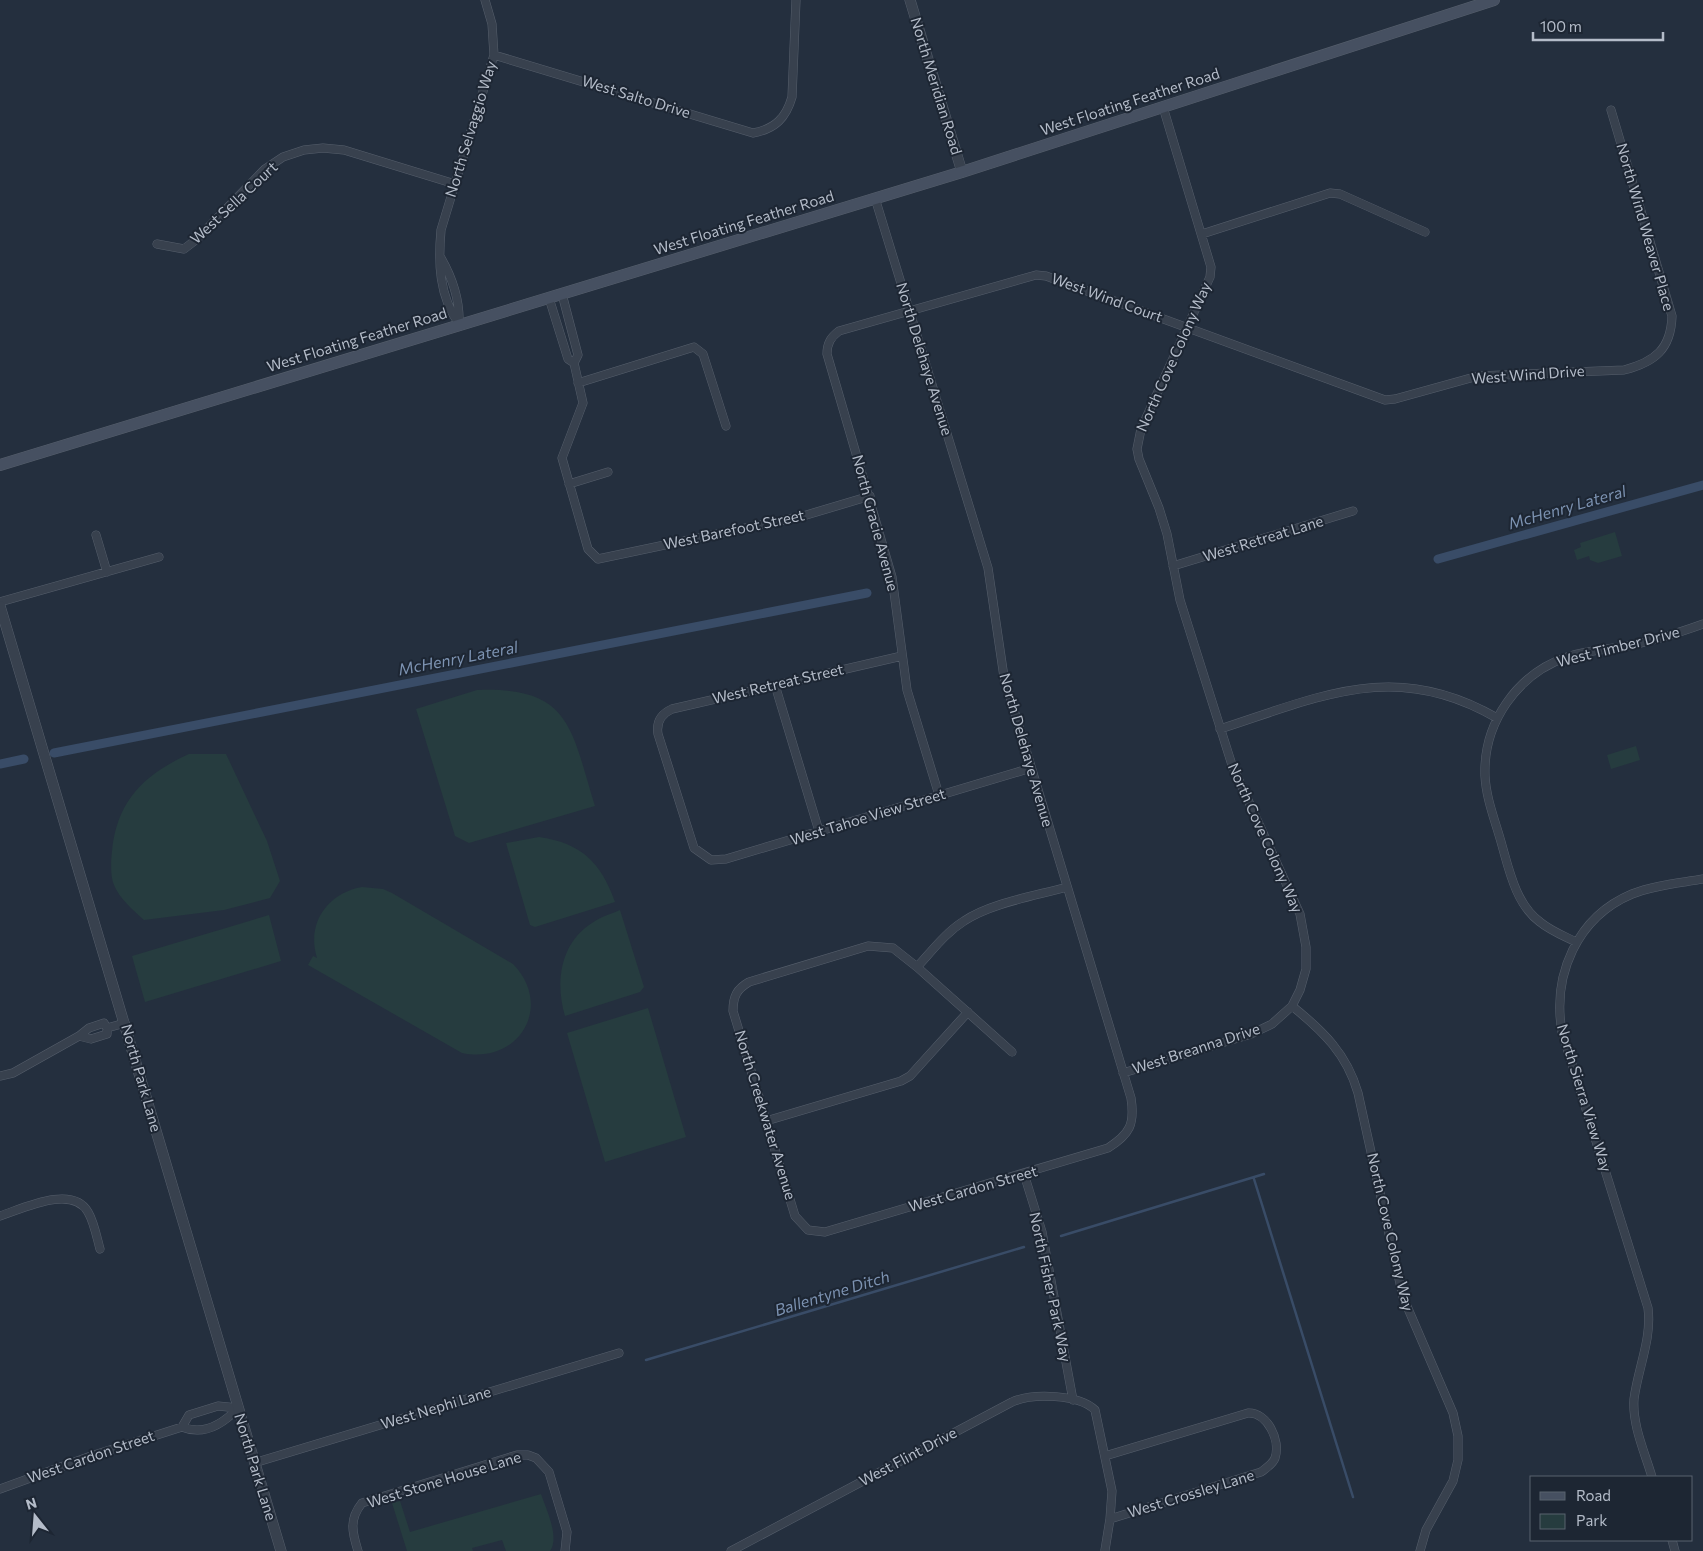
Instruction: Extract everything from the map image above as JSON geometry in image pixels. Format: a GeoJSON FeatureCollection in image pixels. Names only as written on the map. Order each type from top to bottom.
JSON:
{"type":"FeatureCollection","features":[{"type":"Feature","properties":{"kind":"main road","name":"West Floating Feather Road"},"geometry":{"type":"LineString","coordinates":[[0,465],[962,172],[1494,0]]}},
{"type":"Feature","properties":{"kind":"street","name":"North Selvaggio Way"},"geometry":{"type":"LineString","coordinates":[[459,324],[449,310],[439,278],[441,230],[494,55],[494,39],[485,0]]}},
{"type":"Feature","properties":{"kind":"street","name":"West Salto Drive"},"geometry":{"type":"LineString","coordinates":[[494,55],[753,132],[766,130],[778,124],[788,112],[792,97],[796,0]]}},
{"type":"Feature","properties":{"kind":"street","name":"North Meridian Road"},"geometry":{"type":"LineString","coordinates":[[910,0],[962,172]]}},
{"type":"Feature","properties":{"kind":"street","name":"North Cove Colony Way"},"geometry":{"type":"LineString","coordinates":[[1164,108],[1209,258],[1210,277],[1137,439],[1139,459],[1159,508],[1180,600],[1234,770],[1300,914],[1306,947],[1306,969],[1300,990],[1292,1006],[1332,1042],[1351,1071],[1358,1093],[1403,1297],[1457,1424],[1459,1448],[1456,1471],[1448,1492],[1426,1530],[1420,1551]]}},
{"type":"Feature","properties":{"kind":"street","name":"North Wind Weaver Place"},"geometry":{"type":"LineString","coordinates":[[1611,110],[1670,306],[1671,326],[1665,345]]}},
{"type":"Feature","properties":{"kind":"street","name":"West Sella Court"},"geometry":{"type":"LineString","coordinates":[[157,244],[184,249],[197,239],[266,169],[283,157],[304,150],[323,148],[344,150],[455,184]]}},
{"type":"Feature","properties":{"kind":"street"},"geometry":{"type":"LineString","coordinates":[[1202,234],[1330,193],[1340,194],[1425,232]]}},
{"type":"Feature","properties":{"kind":"street","name":"North Delehaye Avenue"},"geometry":{"type":"LineString","coordinates":[[875,198],[988,568],[1004,678],[1123,1073],[1133,1115],[1130,1127]]}},
{"type":"Feature","properties":{"kind":"street","name":"West Wind Court"},"geometry":{"type":"LineString","coordinates":[[829,341],[839,331],[1036,275],[1046,276],[1188,328]]}},
{"type":"Feature","properties":{"kind":"street"},"geometry":{"type":"LineString","coordinates":[[562,294],[578,355],[574,363],[583,403],[562,458],[569,484],[608,472]]}},
{"type":"Feature","properties":{"kind":"street"},"geometry":{"type":"LineString","coordinates":[[549,298],[568,359],[574,363]]}},
{"type":"Feature","properties":{"kind":"street","name":"West Wind Drive"},"geometry":{"type":"LineString","coordinates":[[1188,328],[1385,400],[1395,399],[1478,376],[1624,370],[1643,365],[1652,360],[1665,345]]}},
{"type":"Feature","properties":{"kind":"street","name":"North Gracie Avenue"},"geometry":{"type":"LineString","coordinates":[[829,341],[827,354],[870,496],[892,577],[907,690],[939,795]]}},
{"type":"Feature","properties":{"kind":"street"},"geometry":{"type":"LineString","coordinates":[[578,382],[694,347],[703,354],[726,426]]}},
{"type":"Feature","properties":{"kind":"street","name":"West Barefoot Street"},"geometry":{"type":"LineString","coordinates":[[569,484],[588,549],[598,559],[803,516],[870,496]]}},
{"type":"Feature","properties":{"kind":"street","name":"West Retreat Lane"},"geometry":{"type":"LineString","coordinates":[[1173,566],[1353,512]]}},
{"type":"Feature","properties":{"kind":"street"},"geometry":{"type":"LineString","coordinates":[[96,535],[107,572]]}},
{"type":"Feature","properties":{"kind":"street"},"geometry":{"type":"LineString","coordinates":[[0,604],[159,557]]}},
{"type":"Feature","properties":{"kind":"street","name":"North Park Lane"},"geometry":{"type":"LineString","coordinates":[[0,604],[281,1551]]}},
{"type":"Feature","properties":{"kind":"street","name":"West Timber Drive"},"geometry":{"type":"LineString","coordinates":[[1497,718],[1509,699],[1523,683],[1540,670],[1558,660],[1578,654],[1629,646],[1703,624]]}},
{"type":"Feature","properties":{"kind":"street","name":"West Retreat Street"},"geometry":{"type":"LineString","coordinates":[[705,857],[694,848],[690,841],[658,734],[659,720],[672,709],[902,656]]}},
{"type":"Feature","properties":{"kind":"street"},"geometry":{"type":"LineString","coordinates":[[775,685],[819,831]]}},
{"type":"Feature","properties":{"kind":"street"},"geometry":{"type":"LineString","coordinates":[[1220,728],[1325,694],[1395,686],[1431,690],[1454,697],[1497,718],[1486,757],[1486,787],[1516,889],[1525,907],[1538,921],[1576,942]]}},
{"type":"Feature","properties":{"kind":"street","name":"West Tahoe View Street"},"geometry":{"type":"LineString","coordinates":[[705,857],[715,860],[726,860],[1031,768]]}},
{"type":"Feature","properties":{"kind":"street","name":"North Sierra View Way"},"geometry":{"type":"LineString","coordinates":[[1652,1476],[1637,1429],[1634,1410],[1649,1328],[1648,1308],[1560,1022],[1559,1001],[1561,980],[1567,961],[1576,942],[1597,916],[1623,899],[1652,888],[1703,878]]}},
{"type":"Feature","properties":{"kind":"street"},"geometry":{"type":"LineString","coordinates":[[1012,1052],[917,968],[946,934],[964,921],[983,911],[1067,887]]}},
{"type":"Feature","properties":{"kind":"street","name":"North Creekwater Avenue"},"geometry":{"type":"LineString","coordinates":[[808,1230],[795,1216],[733,1011],[734,996],[740,987],[749,982],[868,946],[893,948],[917,968]]}},
{"type":"Feature","properties":{"kind":"street","name":"West Breanna Drive"},"geometry":{"type":"LineString","coordinates":[[1123,1073],[1257,1032],[1272,1024],[1292,1006]]}},
{"type":"Feature","properties":{"kind":"street"},"geometry":{"type":"LineString","coordinates":[[766,1121],[900,1081],[910,1076],[968,1012]]}},
{"type":"Feature","properties":{"kind":"street"},"geometry":{"type":"LineString","coordinates":[[0,1076],[13,1072],[79,1036],[88,1028],[104,1023],[107,1028],[125,1023]]}},
{"type":"Feature","properties":{"kind":"street","name":"West Cardon Street"},"geometry":{"type":"LineString","coordinates":[[808,1230],[826,1232],[1108,1148],[1122,1139],[1130,1127]]}},
{"type":"Feature","properties":{"kind":"street","name":"North Fisher Park Way"},"geometry":{"type":"LineString","coordinates":[[1024,1174],[1042,1232],[1073,1400]]}},
{"type":"Feature","properties":{"kind":"street"},"geometry":{"type":"LineString","coordinates":[[0,1216],[56,1198],[74,1201],[89,1213],[100,1249]]}},
{"type":"Feature","properties":{"kind":"street","name":"West Nephi Lane"},"geometry":{"type":"LineString","coordinates":[[254,1463],[619,1353]]}},
{"type":"Feature","properties":{"kind":"street","name":"West Flint Drive"},"geometry":{"type":"LineString","coordinates":[[731,1551],[1012,1402],[1033,1396],[1073,1400],[1092,1407],[1098,1415],[1105,1456]]}},
{"type":"Feature","properties":{"kind":"street","name":"West Cardon Street"},"geometry":{"type":"LineString","coordinates":[[182,1427],[189,1415],[218,1406],[238,1408]]}},
{"type":"Feature","properties":{"kind":"street","name":"West Cardon Street"},"geometry":{"type":"LineString","coordinates":[[0,1488],[182,1427],[194,1432],[224,1422],[238,1408]]}},
{"type":"Feature","properties":{"kind":"street","name":"West Crossley Lane"},"geometry":{"type":"LineString","coordinates":[[1105,1456],[1256,1413],[1263,1417],[1270,1426],[1276,1447],[1275,1458],[1261,1472],[1110,1519]]}},
{"type":"Feature","properties":{"kind":"street","name":"West Stone House Lane"},"geometry":{"type":"LineString","coordinates":[[358,1551],[352,1529],[355,1512],[362,1503],[517,1455],[528,1455],[536,1458],[549,1472],[567,1532],[565,1551]]}},
{"type":"Feature","properties":{"kind":"street"},"geometry":{"type":"LineString","coordinates":[[1104,1551],[1110,1519],[1112,1491],[1105,1456]]}},
{"type":"Feature","properties":{"kind":"green space"},"geometry":{"type":"Polygon","coordinates":[[[1615,532],[1622,556],[1598,563],[1590,560],[1589,556],[1577,560],[1574,550],[1581,547],[1580,543],[1615,532]]]}},
{"type":"Feature","properties":{"kind":"green space"},"geometry":{"type":"Polygon","coordinates":[[[477,690],[508,691],[532,696],[550,705],[563,718],[572,735],[595,806],[469,843],[455,836],[416,709],[477,690]]]}},
{"type":"Feature","properties":{"kind":"green space"},"geometry":{"type":"Polygon","coordinates":[[[1636,746],[1640,760],[1611,769],[1607,755],[1636,746]]]}},
{"type":"Feature","properties":{"kind":"green space"},"geometry":{"type":"Polygon","coordinates":[[[189,754],[226,754],[267,841],[280,881],[270,898],[224,910],[144,920],[123,899],[116,890],[113,881],[111,859],[115,833],[127,803],[136,791],[159,770],[189,754]]]}},
{"type":"Feature","properties":{"kind":"green space"},"geometry":{"type":"Polygon","coordinates":[[[539,837],[567,844],[588,857],[603,876],[615,902],[535,927],[530,925],[506,843],[539,837]]]}},
{"type":"Feature","properties":{"kind":"green space"},"geometry":{"type":"Polygon","coordinates":[[[362,887],[383,889],[392,893],[513,964],[525,980],[530,997],[530,1014],[524,1029],[514,1041],[500,1050],[482,1054],[462,1053],[308,965],[313,956],[317,958],[314,945],[315,933],[317,922],[323,912],[339,896],[350,890],[362,887]]]}},
{"type":"Feature","properties":{"kind":"green space"},"geometry":{"type":"Polygon","coordinates":[[[620,910],[644,987],[640,992],[565,1016],[560,990],[561,977],[567,953],[573,941],[581,931],[598,919],[620,910]]]}},
{"type":"Feature","properties":{"kind":"green space"},"geometry":{"type":"Polygon","coordinates":[[[269,915],[281,961],[145,1002],[132,956],[269,915]]]}},
{"type":"Feature","properties":{"kind":"green space"},"geometry":{"type":"Polygon","coordinates":[[[648,1008],[686,1137],[605,1162],[567,1033],[648,1008]]]}},
{"type":"Feature","properties":{"kind":"green space"},"geometry":{"type":"Polygon","coordinates":[[[541,1494],[553,1531],[553,1545],[550,1551],[506,1551],[502,1540],[472,1548],[473,1551],[407,1551],[392,1503],[400,1501],[410,1532],[541,1494]]]}},
{"type":"Feature","properties":{"kind":"waterway","name":"McHenry Lateral"},"geometry":{"type":"LineString","coordinates":[[1438,559],[1703,485]]}},
{"type":"Feature","properties":{"kind":"waterway","name":"McHenry Lateral"},"geometry":{"type":"LineString","coordinates":[[54,753],[867,593]]}},
{"type":"Feature","properties":{"kind":"waterway","name":"McHenry Lateral"},"geometry":{"type":"LineString","coordinates":[[0,764],[24,759]]}},
{"type":"Feature","properties":{"kind":"waterway","name":"Ballentyne Ditch"},"geometry":{"type":"LineString","coordinates":[[1061,1236],[1264,1174]]}},
{"type":"Feature","properties":{"kind":"waterway"},"geometry":{"type":"LineString","coordinates":[[1254,1179],[1353,1497]]}},
{"type":"Feature","properties":{"kind":"waterway","name":"Ballentyne Ditch"},"geometry":{"type":"LineString","coordinates":[[646,1360],[1024,1247]]}}]}
